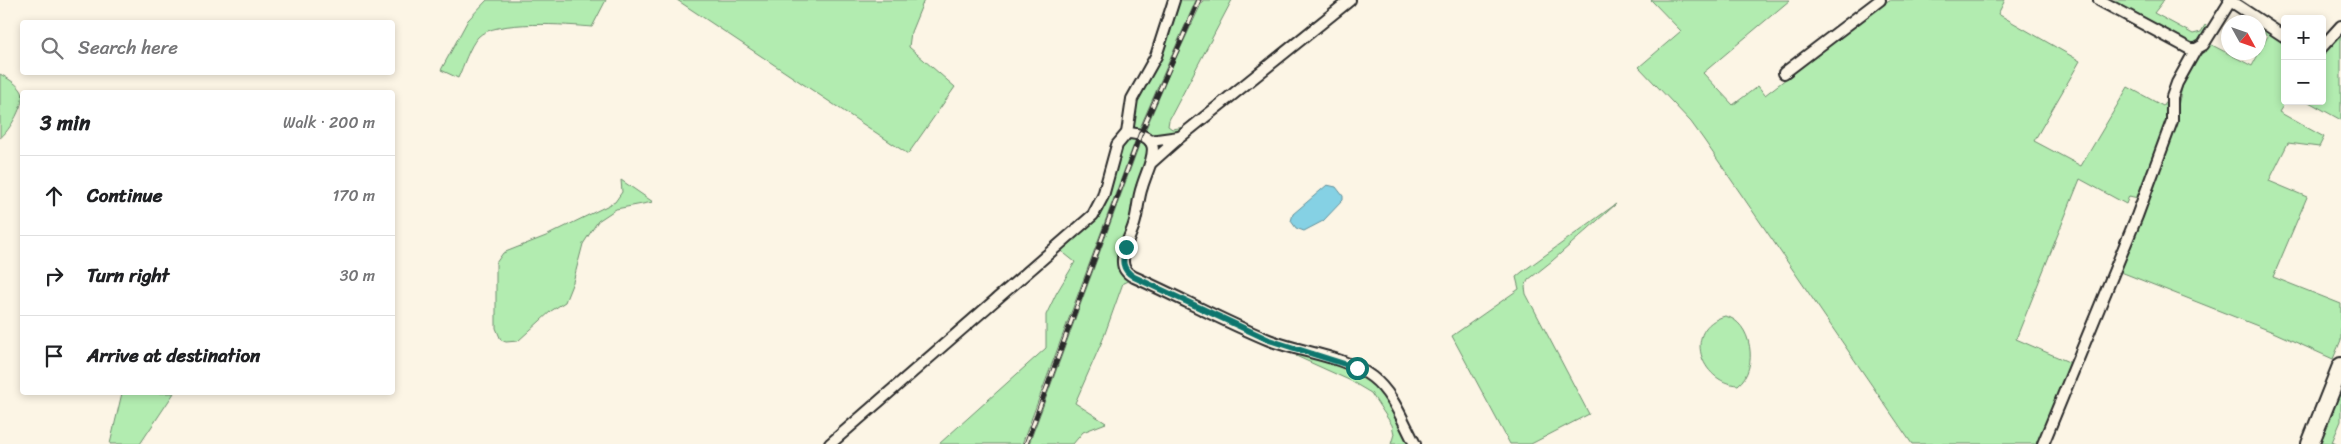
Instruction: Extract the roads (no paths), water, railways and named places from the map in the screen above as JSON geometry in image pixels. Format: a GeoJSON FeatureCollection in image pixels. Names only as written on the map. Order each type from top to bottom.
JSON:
{"type":"FeatureCollection","features":[{"type":"Feature","properties":{"kind":"main road"},"geometry":{"type":"LineString","coordinates":[[2310,444],[2341,366]]}},
{"type":"Feature","properties":{"kind":"street"},"geometry":{"type":"LineString","coordinates":[[830,444],[1086,223],[1099,206],[1117,145],[1126,133],[1132,99],[1156,56],[1174,0]]}},
{"type":"Feature","properties":{"kind":"street"},"geometry":{"type":"LineString","coordinates":[[1152,162],[1180,137],[1350,0]]}},
{"type":"Feature","properties":{"kind":"street"},"geometry":{"type":"LineString","coordinates":[[1784,73],[1880,0]]}},
{"type":"Feature","properties":{"kind":"street"},"geometry":{"type":"LineString","coordinates":[[2100,0],[2184,48],[2196,49]]}},
{"type":"Feature","properties":{"kind":"street"},"geometry":{"type":"LineString","coordinates":[[2043,444],[2137,216],[2172,121],[2172,97],[2177,83],[2196,49],[2203,44],[2230,0],[2281,34]]}},
{"type":"Feature","properties":{"kind":"street"},"geometry":{"type":"LineString","coordinates":[[2326,43],[2341,26]]}},
{"type":"Feature","properties":{"kind":"street"},"geometry":{"type":"LineString","coordinates":[[1126,133],[1145,137],[1150,141],[1153,148],[1152,162],[1141,189],[1135,222],[1123,256],[1122,262],[1127,272],[1269,340],[1347,364],[1365,372],[1384,389],[1415,444]]}},
{"type":"Feature","properties":{"kind":"street"},"geometry":{"type":"LineString","coordinates":[[1150,141],[1180,137]]}},
{"type":"Feature","properties":{"kind":"water"},"geometry":{"type":"Polygon","coordinates":[[[1327,185],[1336,187],[1343,196],[1343,200],[1323,221],[1304,231],[1296,228],[1291,221],[1293,214],[1327,185]]]}},
{"type":"Feature","properties":{"kind":"railway"},"geometry":{"type":"LineString","coordinates":[[1026,444],[1140,135],[1199,0]]}}]}
